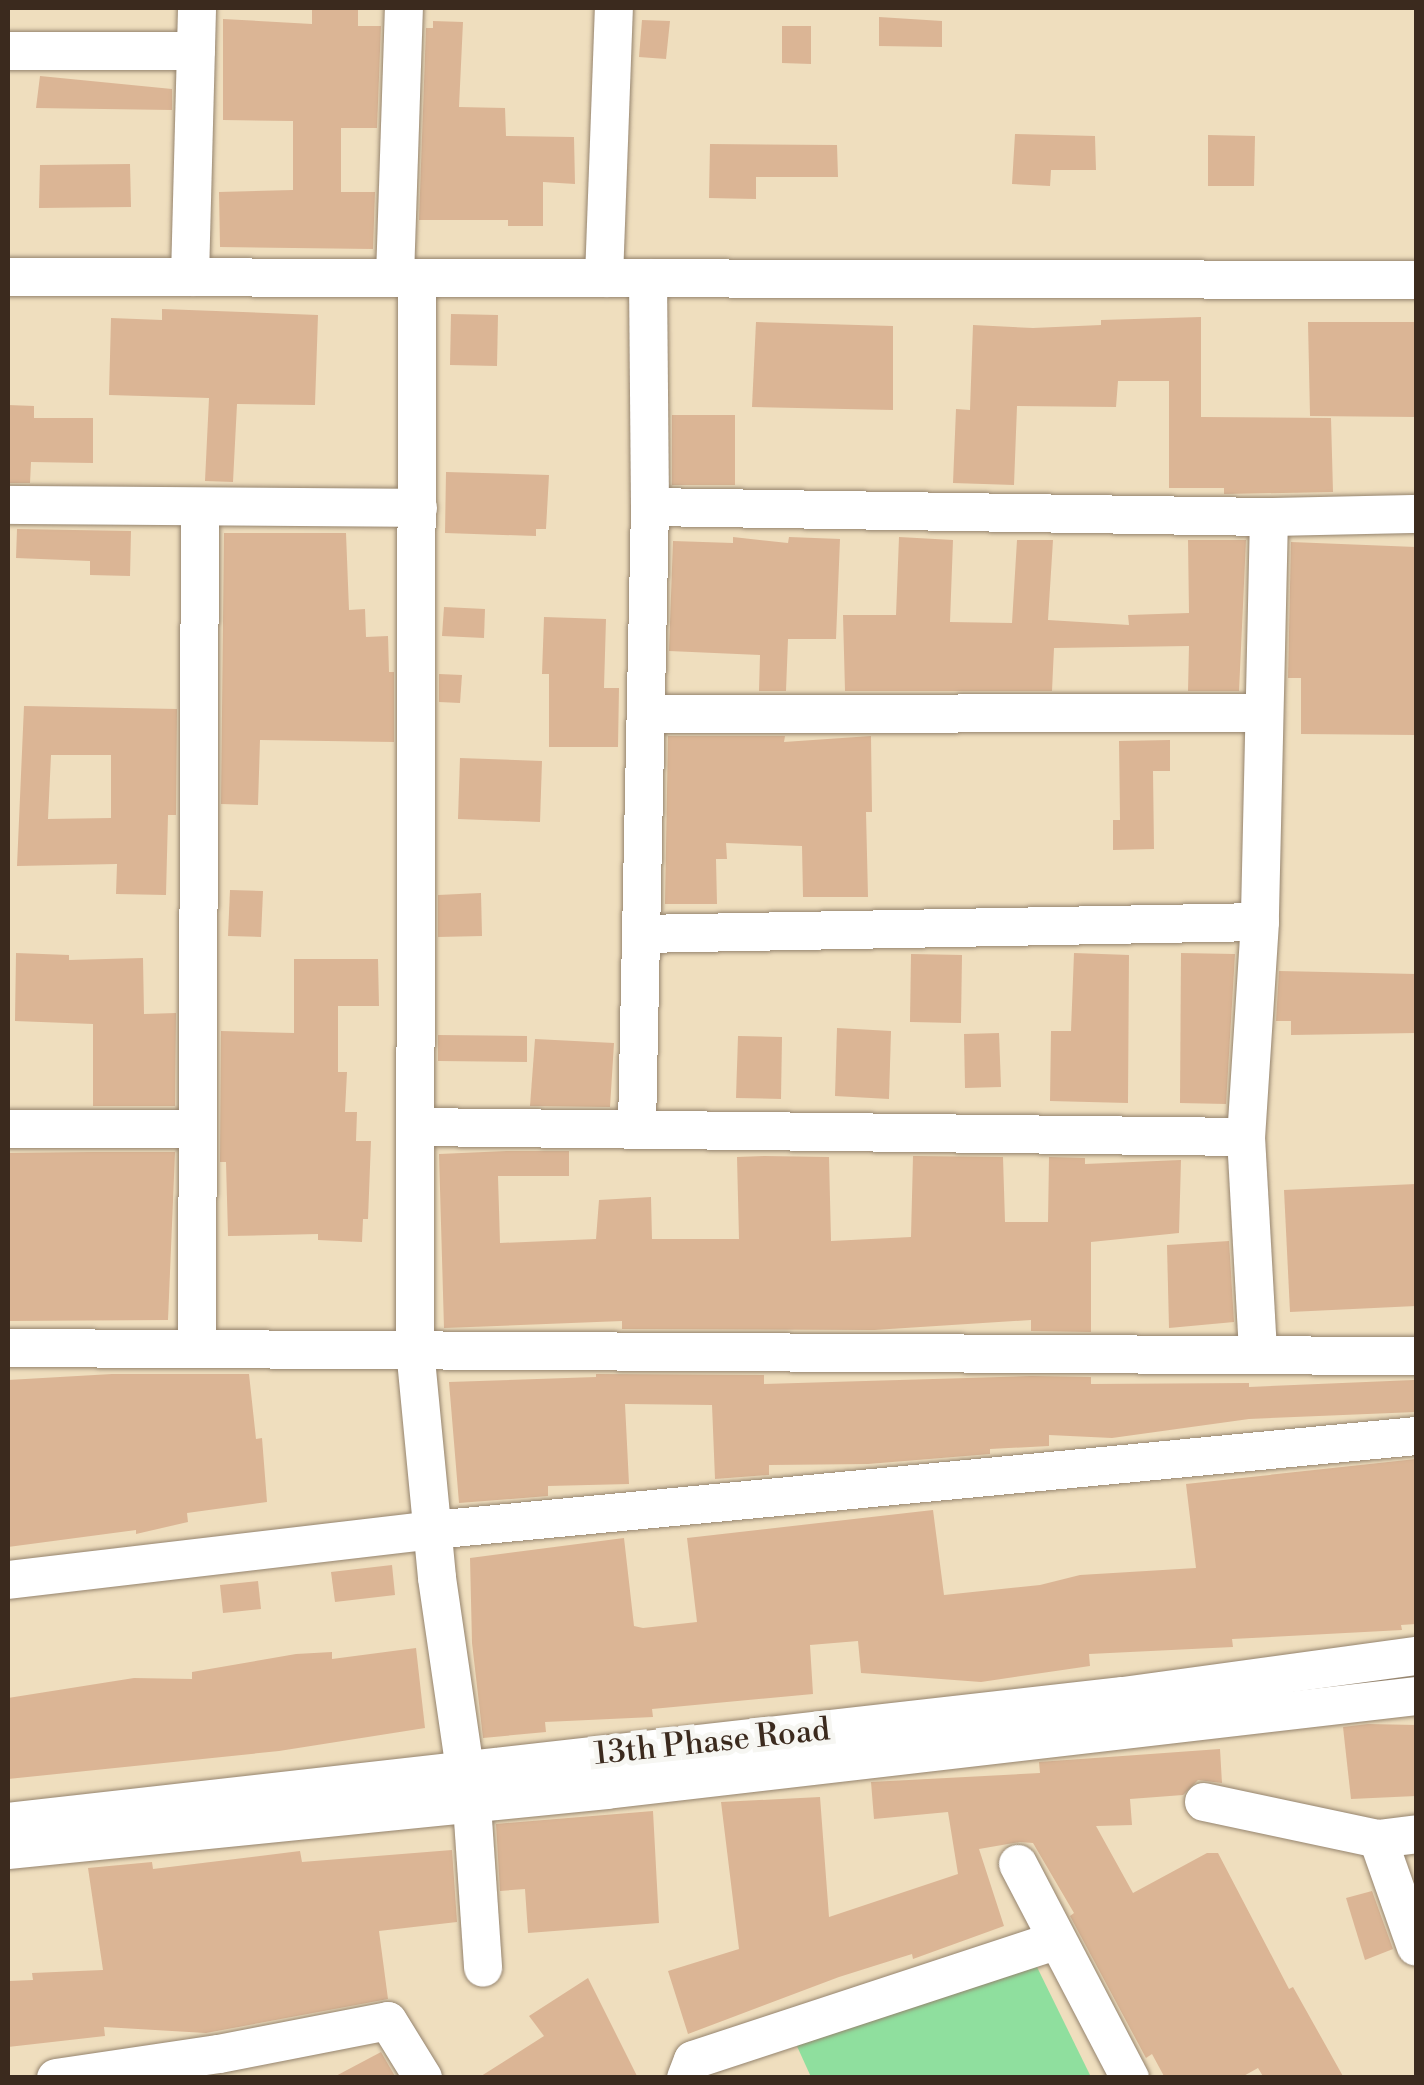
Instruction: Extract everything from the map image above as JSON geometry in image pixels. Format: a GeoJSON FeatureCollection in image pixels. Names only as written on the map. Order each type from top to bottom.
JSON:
{"type":"FeatureCollection","features":[{"type":"Feature","properties":{"kind":"street"},"geometry":{"type":"LineString","coordinates":[[190,277],[197,8]]}},
{"type":"Feature","properties":{"kind":"street"},"geometry":{"type":"LineString","coordinates":[[404,8],[406,278],[418,508],[415,1349],[432,1530],[469,1787],[483,1968]]}},
{"type":"Feature","properties":{"kind":"street"},"geometry":{"type":"LineString","coordinates":[[604,278],[614,8]]}},
{"type":"Feature","properties":{"kind":"street"},"geometry":{"type":"LineString","coordinates":[[8,50],[196,50]]}},
{"type":"Feature","properties":{"kind":"street"},"geometry":{"type":"LineString","coordinates":[[8,276],[1416,280]]}},
{"type":"Feature","properties":{"kind":"street"},"geometry":{"type":"LineString","coordinates":[[636,1127],[650,507],[648,278]]}},
{"type":"Feature","properties":{"kind":"street"},"geometry":{"type":"LineString","coordinates":[[8,505],[418,508]]}},
{"type":"Feature","properties":{"kind":"street"},"geometry":{"type":"LineString","coordinates":[[650,507],[1268,517],[1416,514]]}},
{"type":"Feature","properties":{"kind":"street"},"geometry":{"type":"LineString","coordinates":[[197,1347],[200,508]]}},
{"type":"Feature","properties":{"kind":"street"},"geometry":{"type":"LineString","coordinates":[[1258,1354],[1246,1136],[1260,922],[1268,517]]}},
{"type":"Feature","properties":{"kind":"street"},"geometry":{"type":"LineString","coordinates":[[646,714],[1264,713]]}},
{"type":"Feature","properties":{"kind":"street"},"geometry":{"type":"LineString","coordinates":[[641,934],[1260,922]]}},
{"type":"Feature","properties":{"kind":"street"},"geometry":{"type":"LineString","coordinates":[[416,1127],[1246,1136]]}},
{"type":"Feature","properties":{"kind":"street"},"geometry":{"type":"LineString","coordinates":[[8,1130],[198,1129]]}},
{"type":"Feature","properties":{"kind":"street"},"geometry":{"type":"LineString","coordinates":[[8,1348],[1416,1356]]}},
{"type":"Feature","properties":{"kind":"street"},"geometry":{"type":"LineString","coordinates":[[8,1580],[432,1530],[1416,1436]]}},
{"type":"Feature","properties":{"kind":"street","name":"13th Phase Road"},"geometry":{"type":"LineString","coordinates":[[606,1772],[1416,1656]]}},
{"type":"Feature","properties":{"kind":"street","name":"13th Phase Road"},"geometry":{"type":"LineString","coordinates":[[8,1850],[335,1802],[606,1772],[1416,1696]]}},
{"type":"Feature","properties":{"kind":"street","name":"13th Phase Road"},"geometry":{"type":"LineString","coordinates":[[8,1822],[335,1802]]}},
{"type":"Feature","properties":{"kind":"street"},"geometry":{"type":"LineString","coordinates":[[1204,1802],[1378,1839],[1416,1834]]}},
{"type":"Feature","properties":{"kind":"street"},"geometry":{"type":"LineString","coordinates":[[1378,1839],[1416,1946]]}},
{"type":"Feature","properties":{"kind":"street"},"geometry":{"type":"LineString","coordinates":[[1018,1864],[1130,2078]]}},
{"type":"Feature","properties":{"kind":"street"},"geometry":{"type":"LineString","coordinates":[[686,2078],[693,2060],[1057,1940]]}},
{"type":"Feature","properties":{"kind":"street"},"geometry":{"type":"LineString","coordinates":[[56,2078],[226,2066],[388,2021],[423,2078]]}},
{"type":"Feature","properties":{"kind":"green space"},"geometry":{"type":"Polygon","coordinates":[[[1036,1965],[1091,2077],[811,2077],[796,2044],[1036,1965]]]}},
{"type":"Feature","properties":{"kind":"building"},"geometry":{"type":"Polygon","coordinates":[[[312,8],[358,8],[358,26],[381,26],[377,128],[341,128],[341,192],[375,192],[373,249],[220,247],[219,192],[293,190],[293,121],[223,120],[223,19],[312,24],[312,8]]]}},
{"type":"Feature","properties":{"kind":"building"},"geometry":{"type":"Polygon","coordinates":[[[879,17],[942,21],[942,47],[879,46],[879,17]]]}},
{"type":"Feature","properties":{"kind":"building"},"geometry":{"type":"Polygon","coordinates":[[[642,20],[670,21],[666,59],[639,57],[642,20]]]}},
{"type":"Feature","properties":{"kind":"building"},"geometry":{"type":"Polygon","coordinates":[[[433,21],[463,22],[459,107],[505,108],[506,136],[574,137],[575,184],[543,182],[543,226],[508,226],[508,220],[419,220],[426,28],[433,28],[433,21]]]}},
{"type":"Feature","properties":{"kind":"building"},"geometry":{"type":"Polygon","coordinates":[[[782,26],[811,26],[811,64],[782,63],[782,26]]]}},
{"type":"Feature","properties":{"kind":"building"},"geometry":{"type":"Polygon","coordinates":[[[40,76],[172,89],[172,110],[36,108],[40,76]]]}},
{"type":"Feature","properties":{"kind":"building"},"geometry":{"type":"Polygon","coordinates":[[[1015,134],[1095,136],[1096,170],[1051,170],[1050,186],[1012,184],[1015,134]]]}},
{"type":"Feature","properties":{"kind":"building"},"geometry":{"type":"Polygon","coordinates":[[[1208,135],[1255,136],[1254,186],[1208,186],[1208,135]]]}},
{"type":"Feature","properties":{"kind":"building"},"geometry":{"type":"Polygon","coordinates":[[[710,144],[837,145],[838,177],[756,177],[756,199],[709,198],[710,144]]]}},
{"type":"Feature","properties":{"kind":"building"},"geometry":{"type":"Polygon","coordinates":[[[130,164],[131,207],[39,208],[40,165],[130,164]]]}},
{"type":"Feature","properties":{"kind":"building"},"geometry":{"type":"Polygon","coordinates":[[[162,309],[318,315],[315,405],[237,404],[233,482],[205,481],[209,398],[109,395],[111,318],[162,320],[162,309]]]}},
{"type":"Feature","properties":{"kind":"building"},"geometry":{"type":"Polygon","coordinates":[[[451,314],[498,315],[497,366],[450,365],[451,314]]]}},
{"type":"Feature","properties":{"kind":"building"},"geometry":{"type":"Polygon","coordinates":[[[1201,317],[1201,417],[1331,418],[1333,492],[1224,494],[1224,488],[1169,488],[1169,381],[1118,381],[1116,407],[1017,406],[1014,485],[953,483],[956,409],[970,410],[973,325],[1033,328],[1101,325],[1101,320],[1201,317]]]}},
{"type":"Feature","properties":{"kind":"building"},"geometry":{"type":"Polygon","coordinates":[[[756,322],[893,326],[893,410],[752,407],[756,322]]]}},
{"type":"Feature","properties":{"kind":"building"},"geometry":{"type":"Polygon","coordinates":[[[1308,322],[1416,322],[1416,417],[1310,416],[1308,322]]]}},
{"type":"Feature","properties":{"kind":"building"},"geometry":{"type":"Polygon","coordinates":[[[8,405],[34,406],[34,418],[93,418],[93,463],[31,462],[30,483],[8,483],[8,405]]]}},
{"type":"Feature","properties":{"kind":"building"},"geometry":{"type":"Polygon","coordinates":[[[672,415],[735,415],[735,485],[672,485],[672,415]]]}},
{"type":"Feature","properties":{"kind":"building"},"geometry":{"type":"Polygon","coordinates":[[[446,472],[549,475],[546,529],[536,529],[536,536],[445,533],[446,472]]]}},
{"type":"Feature","properties":{"kind":"building"},"geometry":{"type":"Polygon","coordinates":[[[17,529],[131,531],[130,576],[90,575],[90,561],[16,558],[17,529]]]}},
{"type":"Feature","properties":{"kind":"building"},"geometry":{"type":"Polygon","coordinates":[[[224,533],[346,533],[349,610],[365,609],[366,637],[388,636],[389,672],[394,672],[394,742],[260,740],[258,805],[221,804],[224,533]]]}},
{"type":"Feature","properties":{"kind":"building"},"geometry":{"type":"Polygon","coordinates":[[[733,537],[788,543],[789,537],[840,539],[836,639],[788,639],[786,691],[759,691],[760,655],[669,651],[673,541],[733,543],[733,537]]]}},
{"type":"Feature","properties":{"kind":"building"},"geometry":{"type":"Polygon","coordinates":[[[899,537],[953,540],[950,622],[1012,623],[1017,540],[1053,540],[1048,620],[1129,625],[1128,615],[1189,613],[1188,540],[1246,540],[1239,691],[1188,691],[1189,646],[1054,648],[1052,691],[845,691],[843,615],[896,615],[899,537]]]}},
{"type":"Feature","properties":{"kind":"building"},"geometry":{"type":"Polygon","coordinates":[[[1291,542],[1416,547],[1416,735],[1301,734],[1301,678],[1288,678],[1291,542]]]}},
{"type":"Feature","properties":{"kind":"building"},"geometry":{"type":"Polygon","coordinates":[[[444,607],[485,609],[484,638],[442,636],[444,607]]]}},
{"type":"Feature","properties":{"kind":"building"},"geometry":{"type":"Polygon","coordinates":[[[544,617],[606,619],[604,688],[619,688],[618,747],[549,747],[549,674],[542,674],[544,617]]]}},
{"type":"Feature","properties":{"kind":"building"},"geometry":{"type":"Polygon","coordinates":[[[439,674],[462,675],[460,703],[439,702],[439,674]]]}},
{"type":"Feature","properties":{"kind":"building"},"geometry":{"type":"Polygon","coordinates":[[[24,706],[177,709],[176,815],[168,815],[166,895],[116,894],[117,864],[17,866],[24,706]],[[51,755],[48,819],[111,818],[111,755],[51,755]]]}},
{"type":"Feature","properties":{"kind":"building"},"geometry":{"type":"Polygon","coordinates":[[[668,736],[785,736],[784,742],[871,736],[872,812],[866,812],[868,897],[803,897],[802,846],[726,843],[727,859],[716,859],[717,904],[665,904],[668,736]]]}},
{"type":"Feature","properties":{"kind":"building"},"geometry":{"type":"Polygon","coordinates":[[[1170,740],[1170,771],[1153,771],[1154,849],[1113,850],[1113,820],[1120,820],[1119,741],[1170,740]]]}},
{"type":"Feature","properties":{"kind":"building"},"geometry":{"type":"Polygon","coordinates":[[[460,758],[542,761],[540,822],[458,819],[460,758]]]}},
{"type":"Feature","properties":{"kind":"building"},"geometry":{"type":"Polygon","coordinates":[[[230,890],[263,891],[261,937],[228,936],[230,890]]]}},
{"type":"Feature","properties":{"kind":"building"},"geometry":{"type":"Polygon","coordinates":[[[481,893],[482,936],[438,937],[438,895],[481,893]]]}},
{"type":"Feature","properties":{"kind":"building"},"geometry":{"type":"Polygon","coordinates":[[[16,953],[69,955],[69,960],[143,958],[144,1014],[176,1013],[175,1106],[93,1106],[93,1024],[15,1021],[16,953]]]}},
{"type":"Feature","properties":{"kind":"building"},"geometry":{"type":"Polygon","coordinates":[[[1074,953],[1129,955],[1128,1103],[1050,1101],[1051,1031],[1071,1031],[1074,953]]]}},
{"type":"Feature","properties":{"kind":"building"},"geometry":{"type":"Polygon","coordinates":[[[1181,953],[1235,954],[1226,1104],[1180,1103],[1181,953]]]}},
{"type":"Feature","properties":{"kind":"building"},"geometry":{"type":"Polygon","coordinates":[[[911,954],[962,955],[961,1023],[910,1022],[911,954]]]}},
{"type":"Feature","properties":{"kind":"building"},"geometry":{"type":"Polygon","coordinates":[[[294,959],[378,959],[379,1006],[338,1006],[338,1072],[347,1072],[345,1112],[357,1112],[356,1141],[371,1141],[368,1219],[363,1219],[362,1242],[318,1240],[318,1234],[228,1236],[226,1162],[220,1162],[221,1031],[294,1033],[294,959]]]}},
{"type":"Feature","properties":{"kind":"building"},"geometry":{"type":"Polygon","coordinates":[[[1279,971],[1416,974],[1416,1033],[1291,1035],[1291,1021],[1276,1021],[1279,971]]]}},
{"type":"Feature","properties":{"kind":"building"},"geometry":{"type":"Polygon","coordinates":[[[837,1028],[891,1031],[889,1099],[835,1096],[837,1028]]]}},
{"type":"Feature","properties":{"kind":"building"},"geometry":{"type":"Polygon","coordinates":[[[999,1033],[1001,1087],[965,1088],[964,1034],[999,1033]]]}},
{"type":"Feature","properties":{"kind":"building"},"geometry":{"type":"Polygon","coordinates":[[[438,1035],[527,1036],[527,1062],[438,1061],[438,1035]]]}},
{"type":"Feature","properties":{"kind":"building"},"geometry":{"type":"Polygon","coordinates":[[[738,1036],[782,1037],[781,1099],[736,1098],[738,1036]]]}},
{"type":"Feature","properties":{"kind":"building"},"geometry":{"type":"Polygon","coordinates":[[[535,1039],[614,1043],[610,1107],[530,1106],[535,1039]]]}},
{"type":"Feature","properties":{"kind":"building"},"geometry":{"type":"Polygon","coordinates":[[[569,1151],[569,1176],[498,1176],[500,1243],[596,1239],[599,1200],[651,1197],[652,1239],[739,1239],[737,1157],[764,1156],[829,1157],[831,1241],[911,1237],[913,1156],[1003,1157],[1005,1222],[1048,1222],[1049,1157],[1085,1158],[1085,1164],[1181,1160],[1179,1233],[1091,1242],[1091,1332],[1031,1331],[1031,1320],[874,1330],[622,1329],[622,1321],[444,1328],[439,1154],[569,1151]]]}},
{"type":"Feature","properties":{"kind":"building"},"geometry":{"type":"Polygon","coordinates":[[[175,1152],[168,1320],[8,1321],[8,1153],[175,1152]]]}},
{"type":"Feature","properties":{"kind":"building"},"geometry":{"type":"Polygon","coordinates":[[[1416,1184],[1416,1306],[1290,1312],[1284,1190],[1416,1184]]]}},
{"type":"Feature","properties":{"kind":"building"},"geometry":{"type":"Polygon","coordinates":[[[1229,1241],[1234,1322],[1169,1328],[1167,1245],[1229,1241]]]}},
{"type":"Feature","properties":{"kind":"building"},"geometry":{"type":"Polygon","coordinates":[[[112,1374],[249,1374],[256,1439],[262,1438],[267,1502],[187,1513],[188,1522],[136,1534],[136,1530],[8,1547],[8,1380],[112,1374]]]}},
{"type":"Feature","properties":{"kind":"building"},"geometry":{"type":"Polygon","coordinates":[[[596,1374],[764,1375],[764,1384],[1031,1376],[1091,1377],[1091,1384],[1249,1383],[1249,1387],[1414,1380],[1416,1412],[1249,1419],[1112,1438],[1049,1435],[1049,1446],[990,1449],[990,1454],[868,1464],[769,1465],[769,1475],[715,1479],[712,1405],[625,1404],[629,1484],[548,1486],[548,1496],[459,1503],[449,1382],[596,1374]]]}},
{"type":"Feature","properties":{"kind":"building"},"geometry":{"type":"Polygon","coordinates":[[[1416,1459],[1416,1624],[1401,1625],[1402,1630],[1232,1639],[1233,1647],[1089,1654],[1090,1666],[981,1682],[861,1673],[858,1641],[810,1645],[813,1694],[652,1709],[653,1717],[545,1722],[546,1732],[483,1738],[472,1643],[470,1558],[624,1538],[634,1626],[643,1628],[697,1622],[687,1538],[933,1510],[944,1595],[1040,1585],[1080,1575],[1196,1568],[1186,1484],[1416,1459]]]}},
{"type":"Feature","properties":{"kind":"building"},"geometry":{"type":"Polygon","coordinates":[[[392,1565],[395,1595],[335,1602],[331,1572],[392,1565]]]}},
{"type":"Feature","properties":{"kind":"building"},"geometry":{"type":"Polygon","coordinates":[[[258,1581],[261,1609],[223,1613],[220,1585],[258,1581]]]}},
{"type":"Feature","properties":{"kind":"building"},"geometry":{"type":"Polygon","coordinates":[[[416,1648],[425,1728],[279,1751],[8,1779],[8,1698],[134,1678],[192,1679],[192,1672],[296,1654],[332,1652],[332,1659],[416,1648]]]}},
{"type":"Feature","properties":{"kind":"building"},"geometry":{"type":"Polygon","coordinates":[[[1416,1725],[1416,1796],[1351,1799],[1343,1727],[1416,1725]]]}},
{"type":"Feature","properties":{"kind":"building"},"geometry":{"type":"Polygon","coordinates":[[[1220,1749],[1222,1783],[1198,1780],[1183,1795],[1130,1799],[1132,1825],[1096,1826],[1133,1893],[1207,1853],[1218,1853],[1289,1989],[1293,1987],[1344,2078],[1264,2078],[1258,2068],[1240,2078],[1165,2078],[1152,2054],[1146,2058],[1070,1916],[1074,1913],[1033,1843],[1020,1842],[979,1849],[1004,1926],[913,1959],[912,1954],[839,1977],[688,2034],[668,1971],[739,1949],[721,1802],[820,1797],[829,1917],[958,1874],[948,1812],[874,1819],[871,1782],[1040,1773],[1039,1762],[1220,1749]]]}},
{"type":"Feature","properties":{"kind":"building"},"geometry":{"type":"Polygon","coordinates":[[[653,1811],[659,1923],[528,1933],[525,1889],[500,1891],[496,1824],[653,1811]]]}},
{"type":"Feature","properties":{"kind":"building"},"geometry":{"type":"Polygon","coordinates":[[[452,1850],[457,1922],[379,1931],[388,1999],[206,2033],[104,2027],[105,2036],[8,2047],[8,1981],[33,1980],[32,1973],[103,1970],[88,1868],[152,1862],[153,1869],[300,1851],[302,1862],[452,1850]]]}},
{"type":"Feature","properties":{"kind":"building"},"geometry":{"type":"Polygon","coordinates":[[[1372,1891],[1393,1949],[1365,1960],[1346,1898],[1372,1891]]]}},
{"type":"Feature","properties":{"kind":"building"},"geometry":{"type":"Polygon","coordinates":[[[588,1978],[638,2078],[478,2078],[544,2036],[529,2016],[588,1978]]]}},
{"type":"Feature","properties":{"kind":"building"},"geometry":{"type":"Polygon","coordinates":[[[381,2052],[396,2078],[332,2078],[381,2052]]]}}]}
